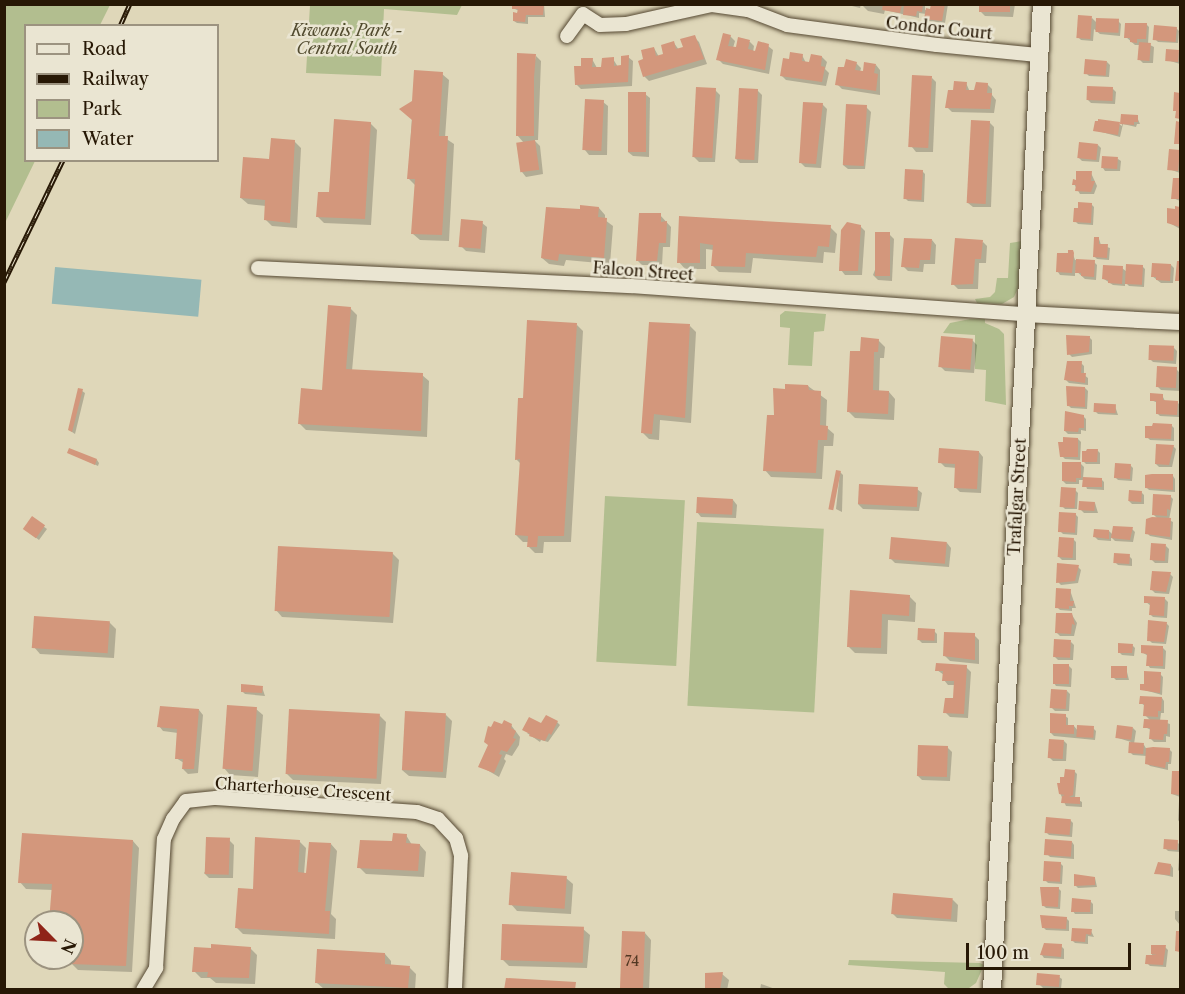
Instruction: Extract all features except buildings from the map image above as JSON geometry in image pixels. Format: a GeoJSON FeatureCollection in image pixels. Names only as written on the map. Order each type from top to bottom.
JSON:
{"type":"FeatureCollection","features":[{"type":"Feature","properties":{"kind":"main road","name":"Trafalgar Street"},"geometry":{"type":"LineString","coordinates":[[992,990],[1042,4]]}},
{"type":"Feature","properties":{"kind":"street","name":"Condor Court"},"geometry":{"type":"LineString","coordinates":[[567,36],[583,14],[600,25],[626,24],[712,5],[748,10],[787,25],[937,45],[1038,55]]}},
{"type":"Feature","properties":{"kind":"street","name":"Falcon Street"},"geometry":{"type":"LineString","coordinates":[[258,268],[631,286],[1025,314]]}},
{"type":"Feature","properties":{"kind":"street"},"geometry":{"type":"LineString","coordinates":[[1025,314],[1180,321]]}},
{"type":"Feature","properties":{"kind":"street","name":"Charterhouse Crescent"},"geometry":{"type":"LineString","coordinates":[[143,990],[156,968],[164,839],[173,819],[186,801],[216,798],[417,812],[438,819],[456,838],[461,855],[455,990]]}},
{"type":"Feature","properties":{"kind":"green space","name":"Kiwanis Park - Central South"},"geometry":{"type":"Polygon","coordinates":[[[310,4],[462,5],[457,15],[384,9],[381,76],[306,73],[310,4]]]}},
{"type":"Feature","properties":{"kind":"green space"},"geometry":{"type":"Polygon","coordinates":[[[4,5],[110,5],[100,24],[24,24],[24,162],[35,162],[5,223],[4,5]]]}},
{"type":"Feature","properties":{"kind":"green space"},"geometry":{"type":"Polygon","coordinates":[[[1022,241],[1019,286],[1014,297],[1002,304],[977,303],[975,299],[990,297],[995,292],[997,278],[1008,278],[1010,243],[1022,241]]]}},
{"type":"Feature","properties":{"kind":"green space"},"geometry":{"type":"Polygon","coordinates":[[[785,311],[826,314],[824,331],[814,332],[812,366],[788,365],[790,328],[780,327],[780,315],[785,311]]]}},
{"type":"Feature","properties":{"kind":"green space"},"geometry":{"type":"Polygon","coordinates":[[[985,319],[985,323],[999,329],[1004,334],[1006,405],[985,401],[986,370],[975,369],[975,335],[943,333],[950,323],[985,319]]]}},
{"type":"Feature","properties":{"kind":"green space"},"geometry":{"type":"Polygon","coordinates":[[[605,496],[685,500],[676,666],[596,662],[605,496]]]}},
{"type":"Feature","properties":{"kind":"green space"},"geometry":{"type":"Polygon","coordinates":[[[697,522],[824,529],[814,712],[687,706],[697,522]]]}},
{"type":"Feature","properties":{"kind":"green space"},"geometry":{"type":"Polygon","coordinates":[[[849,960],[980,963],[984,965],[976,983],[969,988],[949,989],[944,984],[945,972],[848,965],[849,960]]]}},
{"type":"Feature","properties":{"kind":"water"},"geometry":{"type":"Polygon","coordinates":[[[55,267],[201,280],[198,317],[52,304],[55,267]]]}},
{"type":"Feature","properties":{"kind":"railway"},"geometry":{"type":"LineString","coordinates":[[121,24],[130,4]]}},
{"type":"Feature","properties":{"kind":"railway"},"geometry":{"type":"LineString","coordinates":[[4,282],[62,162]]}}]}
